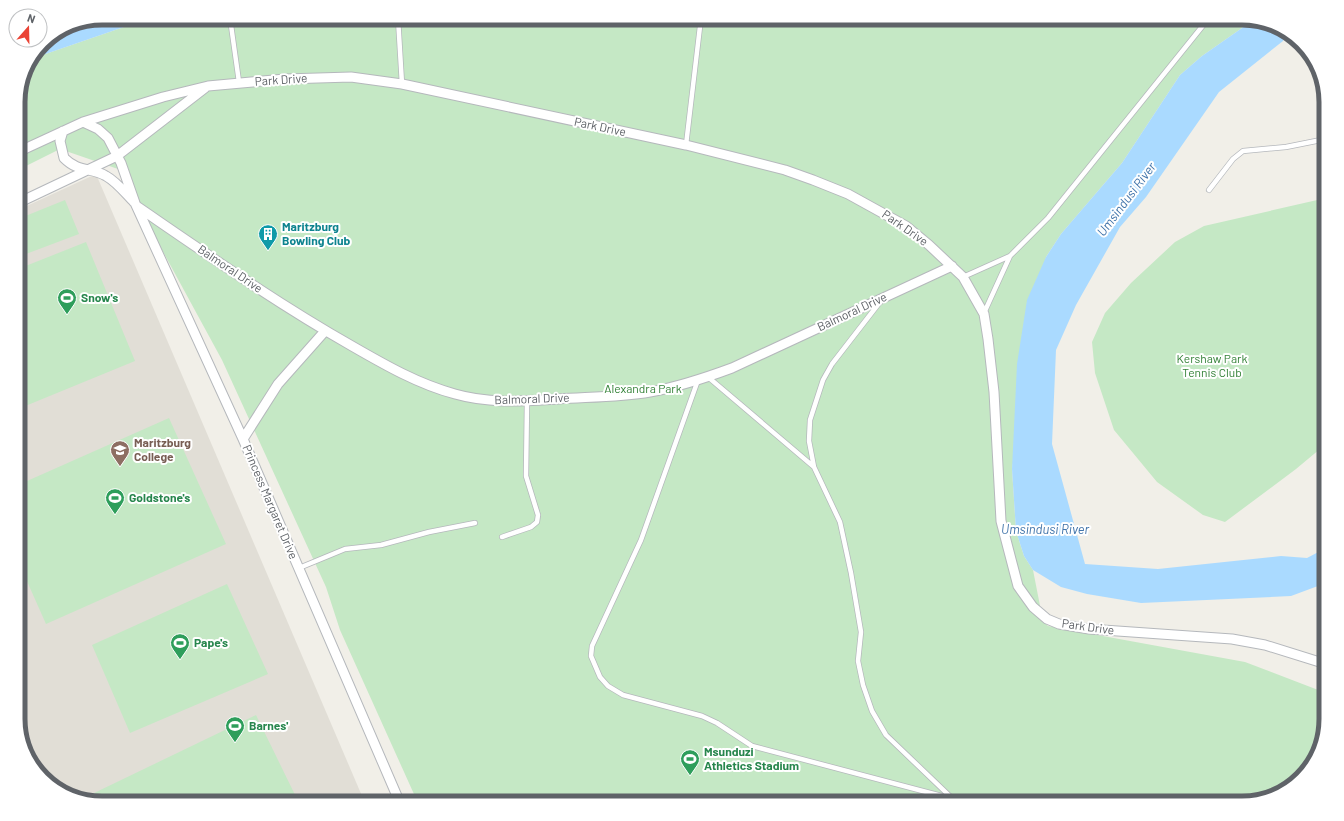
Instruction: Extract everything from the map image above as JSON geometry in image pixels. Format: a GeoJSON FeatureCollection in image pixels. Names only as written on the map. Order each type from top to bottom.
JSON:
{"type":"FeatureCollection","features":[{"type":"Feature","properties":{"kind":"street","name":"Park Drive"},"geometry":{"type":"LineString","coordinates":[[25,149],[83,122],[163,97],[208,86],[285,78],[345,77],[374,79],[402,84],[686,145],[784,170],[848,194],[906,226],[952,266],[963,277],[984,314],[994,392],[1001,521],[1018,586],[1033,607],[1047,619],[1059,624],[1112,631],[1232,639],[1265,645],[1319,662]]}},
{"type":"Feature","properties":{"kind":"street"},"geometry":{"type":"LineString","coordinates":[[25,200],[90,171],[117,156],[208,86]]}},
{"type":"Feature","properties":{"kind":"street"},"geometry":{"type":"LineString","coordinates":[[83,122],[103,132],[117,156]]}},
{"type":"Feature","properties":{"kind":"street"},"geometry":{"type":"LineString","coordinates":[[63,131],[60,141],[64,158],[78,168],[90,171]]}},
{"type":"Feature","properties":{"kind":"street","name":"Princess Margaret Drive"},"geometry":{"type":"LineString","coordinates":[[117,156],[137,205],[243,439],[397,796]]}},
{"type":"Feature","properties":{"kind":"street","name":"Princess Margaret Drive"},"geometry":{"type":"LineString","coordinates":[[90,171],[107,176],[137,205]]}},
{"type":"Feature","properties":{"kind":"street","name":"Balmoral Drive"},"geometry":{"type":"LineString","coordinates":[[137,205],[242,278],[325,331],[390,367],[430,386],[488,401],[527,401],[625,395],[650,392],[698,380],[732,368],[952,266]]}},
{"type":"Feature","properties":{"kind":"street"},"geometry":{"type":"LineString","coordinates":[[243,439],[278,384],[325,331]]}},
{"type":"Feature","properties":{"kind":"lane"},"geometry":{"type":"LineString","coordinates":[[231,25],[239,82]]}},
{"type":"Feature","properties":{"kind":"lane"},"geometry":{"type":"LineString","coordinates":[[398,25],[402,84]]}},
{"type":"Feature","properties":{"kind":"lane"},"geometry":{"type":"LineString","coordinates":[[686,145],[701,25]]}},
{"type":"Feature","properties":{"kind":"lane"},"geometry":{"type":"LineString","coordinates":[[984,314],[1010,256],[1048,218],[1203,25]]}},
{"type":"Feature","properties":{"kind":"lane"},"geometry":{"type":"LineString","coordinates":[[1209,190],[1234,159],[1243,152],[1286,147],[1319,140]]}},
{"type":"Feature","properties":{"kind":"lane"},"geometry":{"type":"LineString","coordinates":[[963,277],[1010,256]]}},
{"type":"Feature","properties":{"kind":"lane"},"geometry":{"type":"LineString","coordinates":[[884,297],[832,364],[823,380],[810,420],[809,441],[814,467],[840,522],[860,618],[861,632],[858,661],[863,685],[872,711],[886,735],[950,796]]}},
{"type":"Feature","properties":{"kind":"lane"},"geometry":{"type":"LineString","coordinates":[[708,377],[814,467]]}},
{"type":"Feature","properties":{"kind":"lane"},"geometry":{"type":"LineString","coordinates":[[698,380],[641,540],[592,646],[591,656],[600,677],[608,686],[623,695],[702,716],[717,723],[752,746],[937,796]]}},
{"type":"Feature","properties":{"kind":"lane"},"geometry":{"type":"LineString","coordinates":[[502,537],[531,527],[537,522],[538,515],[528,487],[526,476],[527,401]]}},
{"type":"Feature","properties":{"kind":"lane"},"geometry":{"type":"LineString","coordinates":[[299,568],[345,549],[381,545],[429,532],[475,523]]}},
{"type":"Feature","properties":{"kind":"shaded area","name":"Maritzburg College"},"geometry":{"type":"Polygon","coordinates":[[[96,174],[362,796],[92,795],[64,786],[55,780],[38,762],[29,744],[25,724],[25,207],[96,174]]]}},
{"type":"Feature","properties":{"kind":"green space","name":"Alexandra Park"},"geometry":{"type":"Polygon","coordinates":[[[130,25],[1246,25],[1202,56],[1180,75],[1122,163],[1061,234],[1046,257],[1012,469],[1016,531],[1024,556],[1033,570],[1043,621],[1048,626],[1245,662],[1319,690],[1318,729],[1309,757],[1303,766],[1289,780],[1280,786],[1262,793],[1242,796],[415,796],[340,630],[326,587],[222,360],[118,169],[60,149],[25,166],[25,97],[31,73],[40,56],[130,25]]]}},
{"type":"Feature","properties":{"kind":"green space"},"geometry":{"type":"Polygon","coordinates":[[[65,200],[79,234],[25,254],[25,216],[65,200]]]}},
{"type":"Feature","properties":{"kind":"green space","name":"Kershaw Park Tennis Club"},"geometry":{"type":"Polygon","coordinates":[[[1319,200],[1319,450],[1225,522],[1203,515],[1157,482],[1114,430],[1095,373],[1092,342],[1105,313],[1131,283],[1175,242],[1204,226],[1319,200]]]}},
{"type":"Feature","properties":{"kind":"green space","name":"Snow's"},"geometry":{"type":"Polygon","coordinates":[[[86,242],[135,361],[25,406],[25,266],[86,242]]]}},
{"type":"Feature","properties":{"kind":"green space","name":"Goldstone's"},"geometry":{"type":"Polygon","coordinates":[[[169,418],[226,544],[46,624],[25,577],[25,482],[169,418]]]}},
{"type":"Feature","properties":{"kind":"green space","name":"Pape's"},"geometry":{"type":"Polygon","coordinates":[[[227,584],[268,674],[130,733],[92,645],[227,584]]]}},
{"type":"Feature","properties":{"kind":"green space","name":"Barnes'"},"geometry":{"type":"Polygon","coordinates":[[[256,715],[296,796],[102,796],[91,795],[256,715]]]}},
{"type":"Feature","properties":{"kind":"water"},"geometry":{"type":"Polygon","coordinates":[[[102,25],[130,25],[40,56],[51,44],[68,33],[77,29],[102,25]]]}},
{"type":"Feature","properties":{"kind":"water","name":"Umsindusi River"},"geometry":{"type":"Polygon","coordinates":[[[1246,25],[1262,28],[1285,38],[1219,92],[1146,197],[1120,227],[1076,305],[1056,350],[1052,444],[1085,564],[1158,569],[1281,556],[1307,558],[1319,552],[1319,586],[1291,596],[1141,603],[1087,594],[1061,587],[1033,570],[1024,556],[1016,531],[1012,469],[1017,364],[1027,300],[1046,257],[1061,234],[1122,163],[1180,75],[1202,56],[1246,25]]]}},
{"type":"Feature","properties":{"kind":"place","name":"Maritzburg Bowling Club"},"geometry":{"type":"Point","coordinates":[268,251]}},
{"type":"Feature","properties":{"kind":"place","name":"Snow's"},"geometry":{"type":"Point","coordinates":[67,315]}},
{"type":"Feature","properties":{"kind":"place","name":"Maritzburg College"},"geometry":{"type":"Point","coordinates":[120,467]}},
{"type":"Feature","properties":{"kind":"place","name":"Goldstone's"},"geometry":{"type":"Point","coordinates":[115,515]}},
{"type":"Feature","properties":{"kind":"place","name":"Pape's"},"geometry":{"type":"Point","coordinates":[180,660]}},
{"type":"Feature","properties":{"kind":"place","name":"Barnes'"},"geometry":{"type":"Point","coordinates":[235,743]}},
{"type":"Feature","properties":{"kind":"place","name":"Msunduzi Athletics Stadium"},"geometry":{"type":"Point","coordinates":[690,776]}}]}
